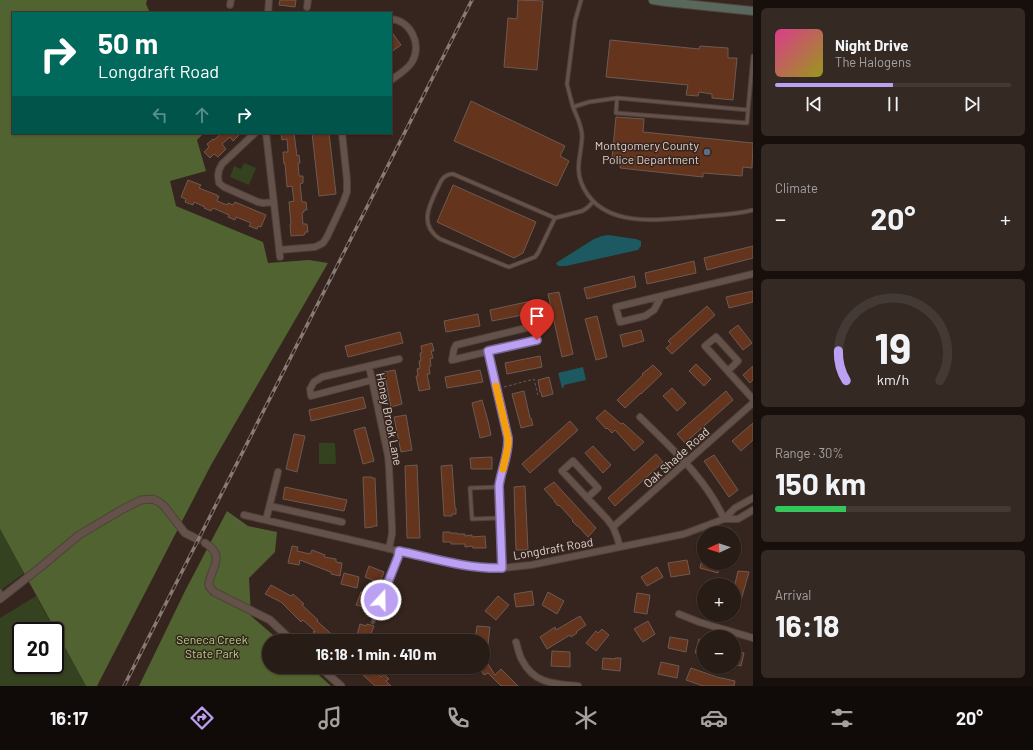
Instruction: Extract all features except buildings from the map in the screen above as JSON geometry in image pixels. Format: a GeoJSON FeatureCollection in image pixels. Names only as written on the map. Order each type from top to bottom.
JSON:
{"type":"FeatureCollection","features":[{"type":"Feature","properties":{"kind":"main road"},"geometry":{"type":"LineString","coordinates":[[653,0],[753,11]]}},
{"type":"Feature","properties":{"kind":"street"},"geometry":{"type":"LineString","coordinates":[[268,12],[269,0]]}},
{"type":"Feature","properties":{"kind":"street"},"geometry":{"type":"LineString","coordinates":[[392,19],[400,21],[410,29],[416,45],[414,58],[410,65],[392,79]]}},
{"type":"Feature","properties":{"kind":"street"},"geometry":{"type":"LineString","coordinates":[[254,134],[222,164],[218,172],[218,180],[227,190],[258,202],[274,202]]}},
{"type":"Feature","properties":{"kind":"street"},"geometry":{"type":"LineString","coordinates":[[266,134],[280,254],[315,247],[323,243],[327,236],[344,203],[347,192],[342,134]]}},
{"type":"Feature","properties":{"kind":"street"},"geometry":{"type":"LineString","coordinates":[[661,297],[654,310],[646,316],[620,322],[616,308],[753,274]]}},
{"type":"Feature","properties":{"kind":"street"},"geometry":{"type":"LineString","coordinates":[[534,326],[537,340],[488,351],[452,360],[456,345],[534,326]]}},
{"type":"Feature","properties":{"kind":"street"},"geometry":{"type":"LineString","coordinates":[[728,371],[738,361],[716,337],[705,346],[753,399]]}},
{"type":"Feature","properties":{"kind":"street"},"geometry":{"type":"LineString","coordinates":[[488,351],[508,438],[508,446],[499,486],[502,568]]}},
{"type":"Feature","properties":{"kind":"street"},"geometry":{"type":"LineString","coordinates":[[372,380],[311,396],[310,389],[314,382],[322,377],[399,359]]}},
{"type":"Feature","properties":{"kind":"street","name":"Honey Brook Lane"},"geometry":{"type":"LineString","coordinates":[[368,366],[388,456],[392,528],[389,549]]}},
{"type":"Feature","properties":{"kind":"street","name":"Oak Shade Road"},"geometry":{"type":"LineString","coordinates":[[613,527],[753,403]]}},
{"type":"Feature","properties":{"kind":"street"},"geometry":{"type":"LineString","coordinates":[[640,417],[686,462],[706,487],[721,511],[724,519]]}},
{"type":"Feature","properties":{"kind":"street"},"geometry":{"type":"LineString","coordinates":[[587,498],[598,488],[573,461],[562,471],[587,498],[607,519],[613,527],[620,547]]}},
{"type":"Feature","properties":{"kind":"street"},"geometry":{"type":"LineString","coordinates":[[266,520],[278,472]]}},
{"type":"Feature","properties":{"kind":"street","name":"Longdraft Road"},"geometry":{"type":"LineString","coordinates":[[724,519],[735,508],[753,498]]}},
{"type":"Feature","properties":{"kind":"street"},"geometry":{"type":"LineString","coordinates":[[1,595],[42,566],[79,535],[141,500],[148,499],[159,502],[164,506],[185,533],[194,538]]}},
{"type":"Feature","properties":{"kind":"street"},"geometry":{"type":"LineString","coordinates":[[270,506],[342,522]]}},
{"type":"Feature","properties":{"kind":"street","name":"Longdraft Road"},"geometry":{"type":"LineString","coordinates":[[244,515],[389,549],[470,566],[502,568],[531,565],[684,534],[724,519],[738,519],[753,510]]}},
{"type":"Feature","properties":{"kind":"street"},"geometry":{"type":"LineString","coordinates":[[205,543],[213,549],[217,559],[209,582],[212,590],[270,620],[285,634]]}},
{"type":"Feature","properties":{"kind":"street"},"geometry":{"type":"LineString","coordinates":[[679,614],[699,622],[753,638]]}},
{"type":"Feature","properties":{"kind":"street"},"geometry":{"type":"LineString","coordinates":[[516,642],[522,660],[534,676],[547,682],[578,686]]}},
{"type":"Feature","properties":{"kind":"street"},"geometry":{"type":"LineString","coordinates":[[328,674],[341,686]]}},
{"type":"Feature","properties":{"kind":"lane"},"geometry":{"type":"LineString","coordinates":[[581,0],[575,21],[567,84],[573,107],[580,123],[582,136],[578,173],[586,192],[593,202],[607,212],[621,217],[636,219],[664,219],[722,215],[753,210]]}},
{"type":"Feature","properties":{"kind":"lane"},"geometry":{"type":"LineString","coordinates":[[618,98],[616,113],[747,124],[753,56]]}},
{"type":"Feature","properties":{"kind":"lane"},"geometry":{"type":"LineString","coordinates":[[573,107],[589,102],[618,98],[748,110]]}},
{"type":"Feature","properties":{"kind":"lane"},"geometry":{"type":"LineString","coordinates":[[555,218],[538,254],[509,267],[435,236],[428,225],[427,216],[428,210],[441,181],[449,174],[453,174],[555,218],[587,208],[593,202]]}},
{"type":"Feature","properties":{"kind":"lane"},"geometry":{"type":"LineString","coordinates":[[499,486],[470,488],[472,519],[500,518]]}},
{"type":"Feature","properties":{"kind":"lane"},"geometry":{"type":"LineString","coordinates":[[373,622],[399,551]]}},
{"type":"Feature","properties":{"kind":"path"},"geometry":{"type":"LineString","coordinates":[[497,389],[534,379],[538,395]]}},
{"type":"Feature","properties":{"kind":"path"},"geometry":{"type":"LineString","coordinates":[[213,549],[235,528],[244,515]]}},
{"type":"Feature","properties":{"kind":"green space"},"geometry":{"type":"Polygon","coordinates":[[[0,0],[147,0],[146,4],[150,12],[12,12],[12,134],[203,134],[197,140],[206,171],[170,181],[176,206],[263,242],[268,263],[309,260],[328,263],[211,465],[97,686],[86,686],[64,646],[64,622],[51,622],[0,529],[0,0]]]}},
{"type":"Feature","properties":{"kind":"green space"},"geometry":{"type":"Polygon","coordinates":[[[244,163],[256,168],[249,185],[230,177],[234,166],[241,169],[244,163]]]}},
{"type":"Feature","properties":{"kind":"green space"},"geometry":{"type":"Polygon","coordinates":[[[319,443],[335,443],[336,464],[319,464],[319,443]]]}},
{"type":"Feature","properties":{"kind":"green space","name":"Seneca Creek State Park"},"geometry":{"type":"Polygon","coordinates":[[[227,511],[248,526],[277,532],[275,552],[249,578],[251,616],[272,634],[262,634],[262,674],[318,674],[331,686],[139,686],[186,589],[227,511]]]}},
{"type":"Feature","properties":{"kind":"green space"},"geometry":{"type":"Polygon","coordinates":[[[0,529],[24,573],[0,591],[0,529]]]}},
{"type":"Feature","properties":{"kind":"green space"},"geometry":{"type":"Polygon","coordinates":[[[36,596],[50,622],[12,622],[12,674],[64,674],[64,646],[86,686],[0,686],[0,618],[36,596]]]}},
{"type":"Feature","properties":{"kind":"water"},"geometry":{"type":"Polygon","coordinates":[[[608,235],[636,239],[641,241],[641,246],[638,250],[566,266],[558,266],[556,263],[594,239],[608,235]]]}},
{"type":"Feature","properties":{"kind":"water"},"geometry":{"type":"Polygon","coordinates":[[[583,367],[586,380],[564,385],[562,388],[558,373],[583,367]]]}},
{"type":"Feature","properties":{"kind":"tunnel"},"geometry":{"type":"LineString","coordinates":[[195,538],[205,543]]}},
{"type":"Feature","properties":{"kind":"railway"},"geometry":{"type":"LineString","coordinates":[[124,686],[472,0]]}},
{"type":"Feature","properties":{"kind":"slow traffic"},"geometry":{"type":"LineString","coordinates":[[496,386],[508,438],[508,446],[503,469]]}},
{"type":"Feature","properties":{"kind":"place","name":"Montgomery County Police Department"},"geometry":{"type":"Point","coordinates":[707,152]}},
{"type":"Feature","properties":{"kind":"route"},"geometry":{"type":"LineString","coordinates":[[381,600],[399,551],[470,566],[502,568],[499,486],[508,446],[508,438],[488,351],[537,340]]}}]}
